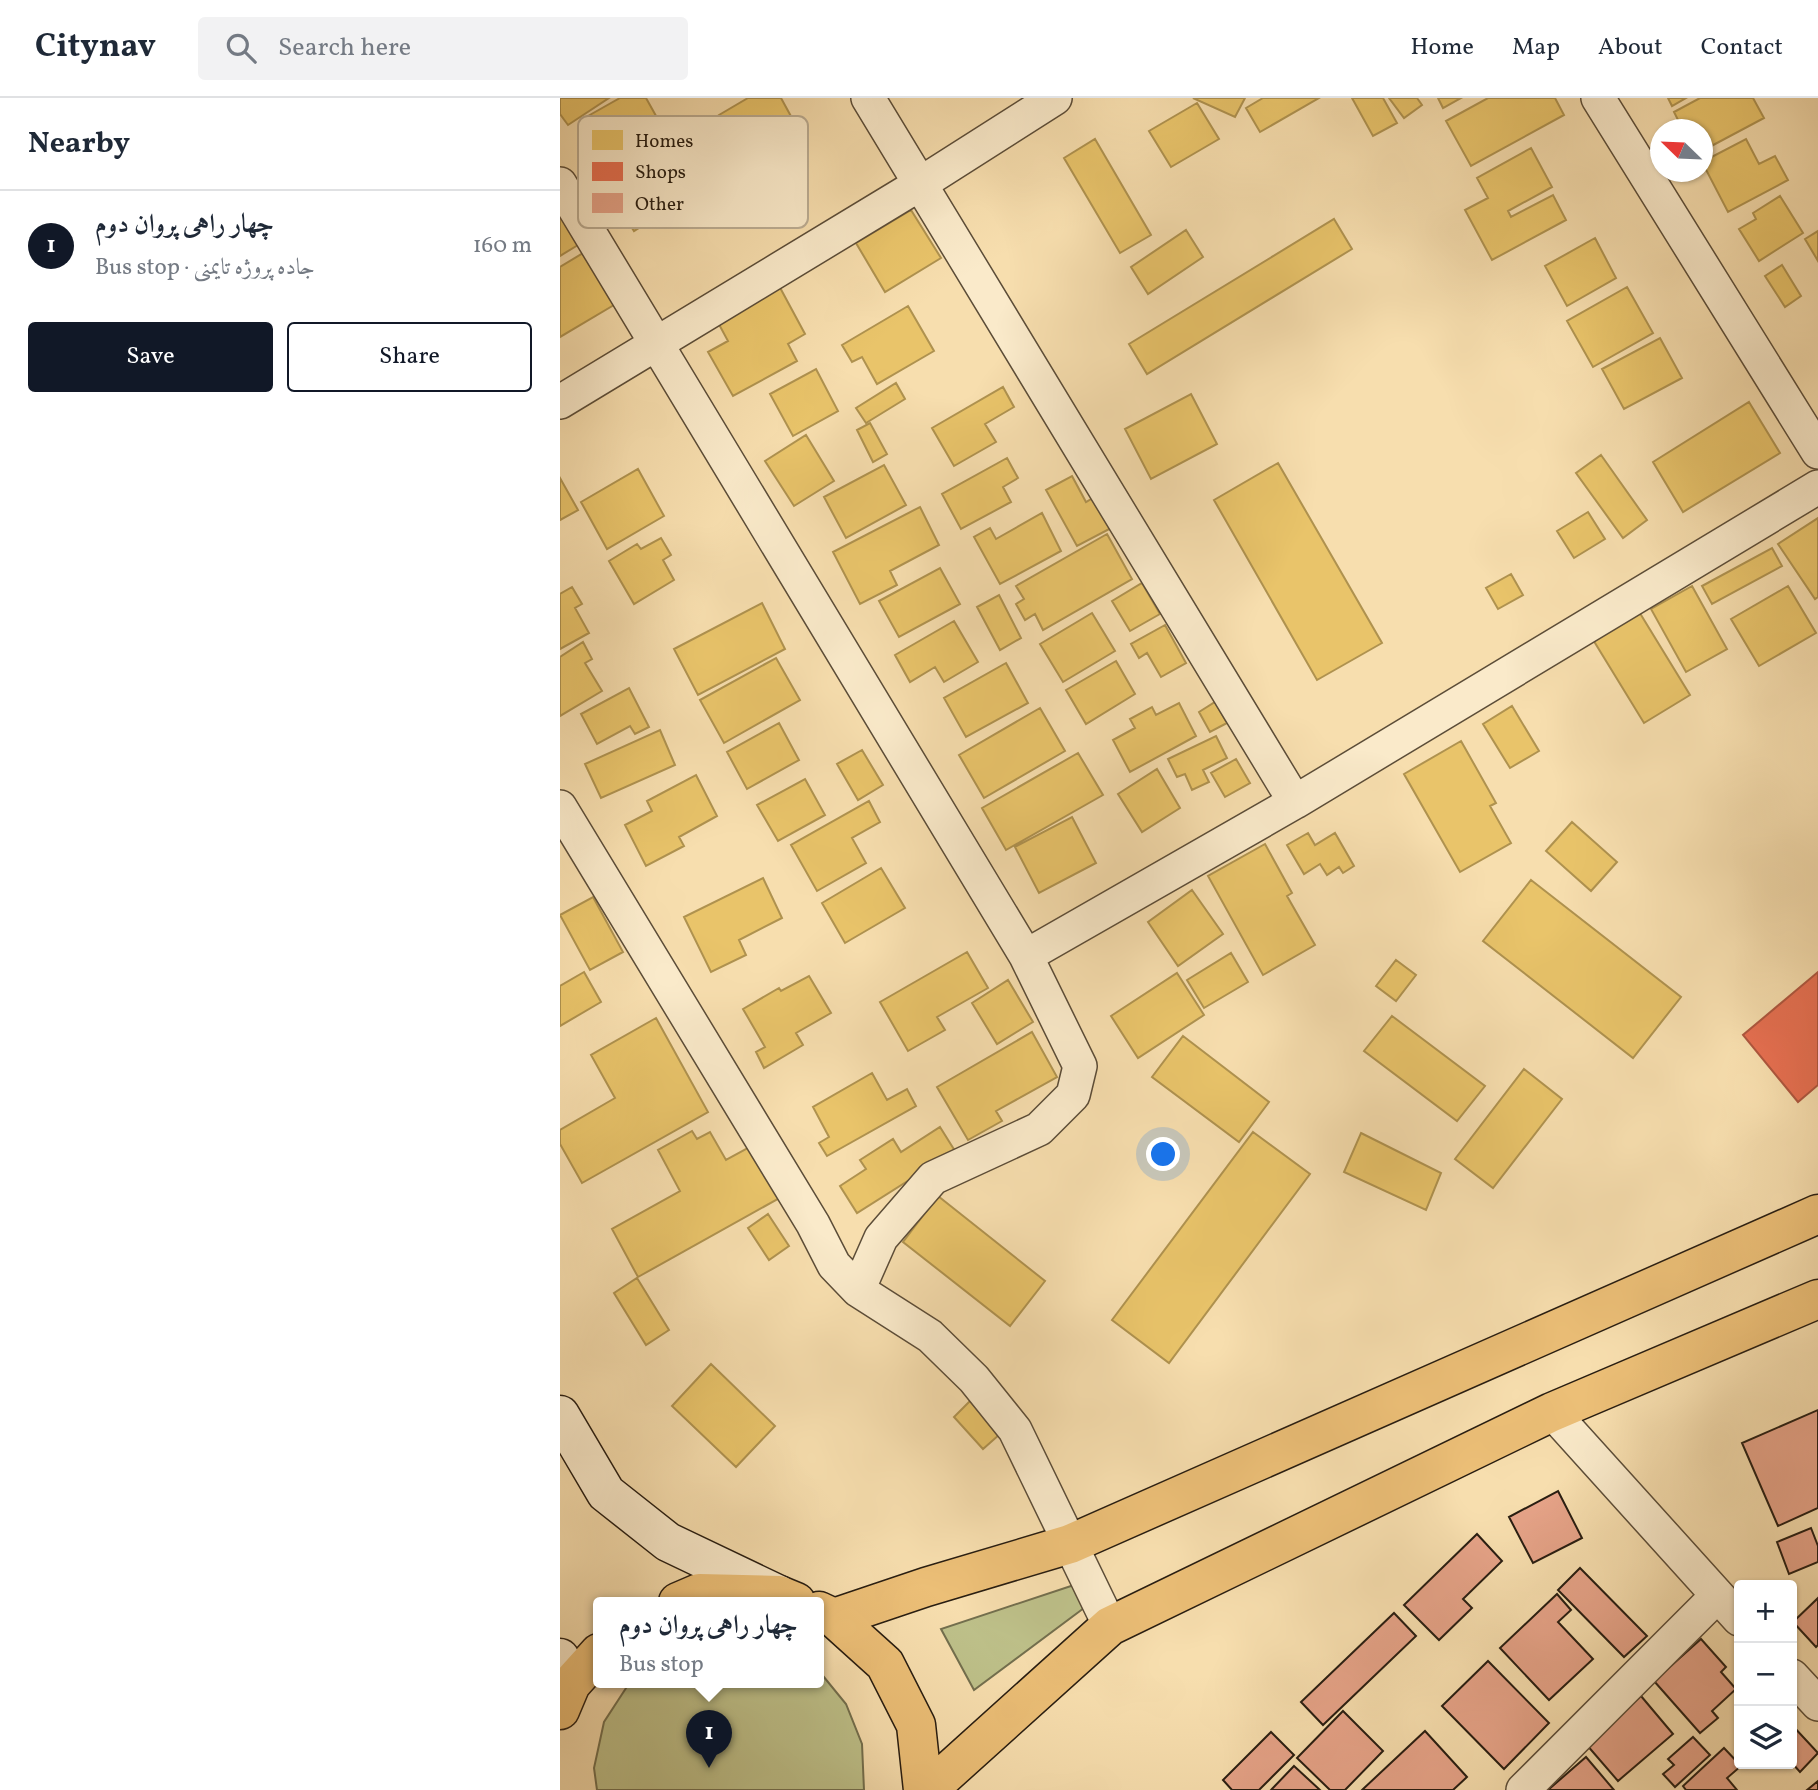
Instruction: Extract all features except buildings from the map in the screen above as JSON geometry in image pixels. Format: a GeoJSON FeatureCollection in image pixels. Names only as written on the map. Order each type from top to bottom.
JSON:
{"type":"FeatureCollection","features":[{"type":"Feature","properties":{"kind":"highway"},"geometry":{"type":"LineString","coordinates":[[827,1615],[1070,1544],[1818,1214]]}},
{"type":"Feature","properties":{"kind":"highway"},"geometry":{"type":"LineString","coordinates":[[925,1790],[1110,1626],[1552,1412],[1818,1299]]}},
{"type":"Feature","properties":{"kind":"highway"},"geometry":{"type":"LineString","coordinates":[[690,1597],[699,1593],[770,1597]]}},
{"type":"Feature","properties":{"kind":"highway"},"geometry":{"type":"LineString","coordinates":[[827,1615],[885,1664],[916,1725],[925,1790]]}},
{"type":"Feature","properties":{"kind":"highway"},"geometry":{"type":"LineString","coordinates":[[564,1684],[593,1658]]}},
{"type":"Feature","properties":{"kind":"main road"},"geometry":{"type":"LineString","coordinates":[[560,1415],[606,1493],[668,1542],[786,1597]]}},
{"type":"Feature","properties":{"kind":"street"},"geometry":{"type":"LineString","coordinates":[[868,98],[1295,802]]}},
{"type":"Feature","properties":{"kind":"street"},"geometry":{"type":"LineString","coordinates":[[560,402],[920,184],[1055,98]]}},
{"type":"Feature","properties":{"kind":"street"},"geometry":{"type":"LineString","coordinates":[[1598,98],[1818,452]]}},
{"type":"Feature","properties":{"kind":"street"},"geometry":{"type":"LineString","coordinates":[[560,184],[578,214]]}},
{"type":"Feature","properties":{"kind":"street"},"geometry":{"type":"LineString","coordinates":[[586,228],[1026,956],[1080,1066],[1073,1095],[1039,1129],[933,1178],[881,1238],[858,1290]]}},
{"type":"Feature","properties":{"kind":"street"},"geometry":{"type":"LineString","coordinates":[[1026,956],[1295,802],[1818,487]]}},
{"type":"Feature","properties":{"kind":"street"},"geometry":{"type":"LineString","coordinates":[[560,807],[805,1212],[834,1265],[858,1290],[930,1336],[974,1379],[1015,1430],[1110,1626]]}},
{"type":"Feature","properties":{"kind":"street"},"geometry":{"type":"LineString","coordinates":[[1523,1790],[1728,1607],[1552,1412]]}},
{"type":"Feature","properties":{"kind":"street"},"geometry":{"type":"LineString","coordinates":[[1797,1681],[1818,1704]]}},
{"type":"Feature","properties":{"kind":"green space"},"geometry":{"type":"Polygon","coordinates":[[[1077,1584],[1088,1605],[974,1690],[941,1629],[1077,1584]]]}},
{"type":"Feature","properties":{"kind":"green space"},"geometry":{"type":"Polygon","coordinates":[[[824,1677],[846,1704],[862,1744],[864,1790],[597,1790],[594,1768],[604,1722],[626,1688],[824,1688],[824,1677]]]}},
{"type":"Feature","properties":{"kind":"place","name":"چهار راهی پروان دوم"},"geometry":{"type":"Point","coordinates":[709,1768]}}]}
